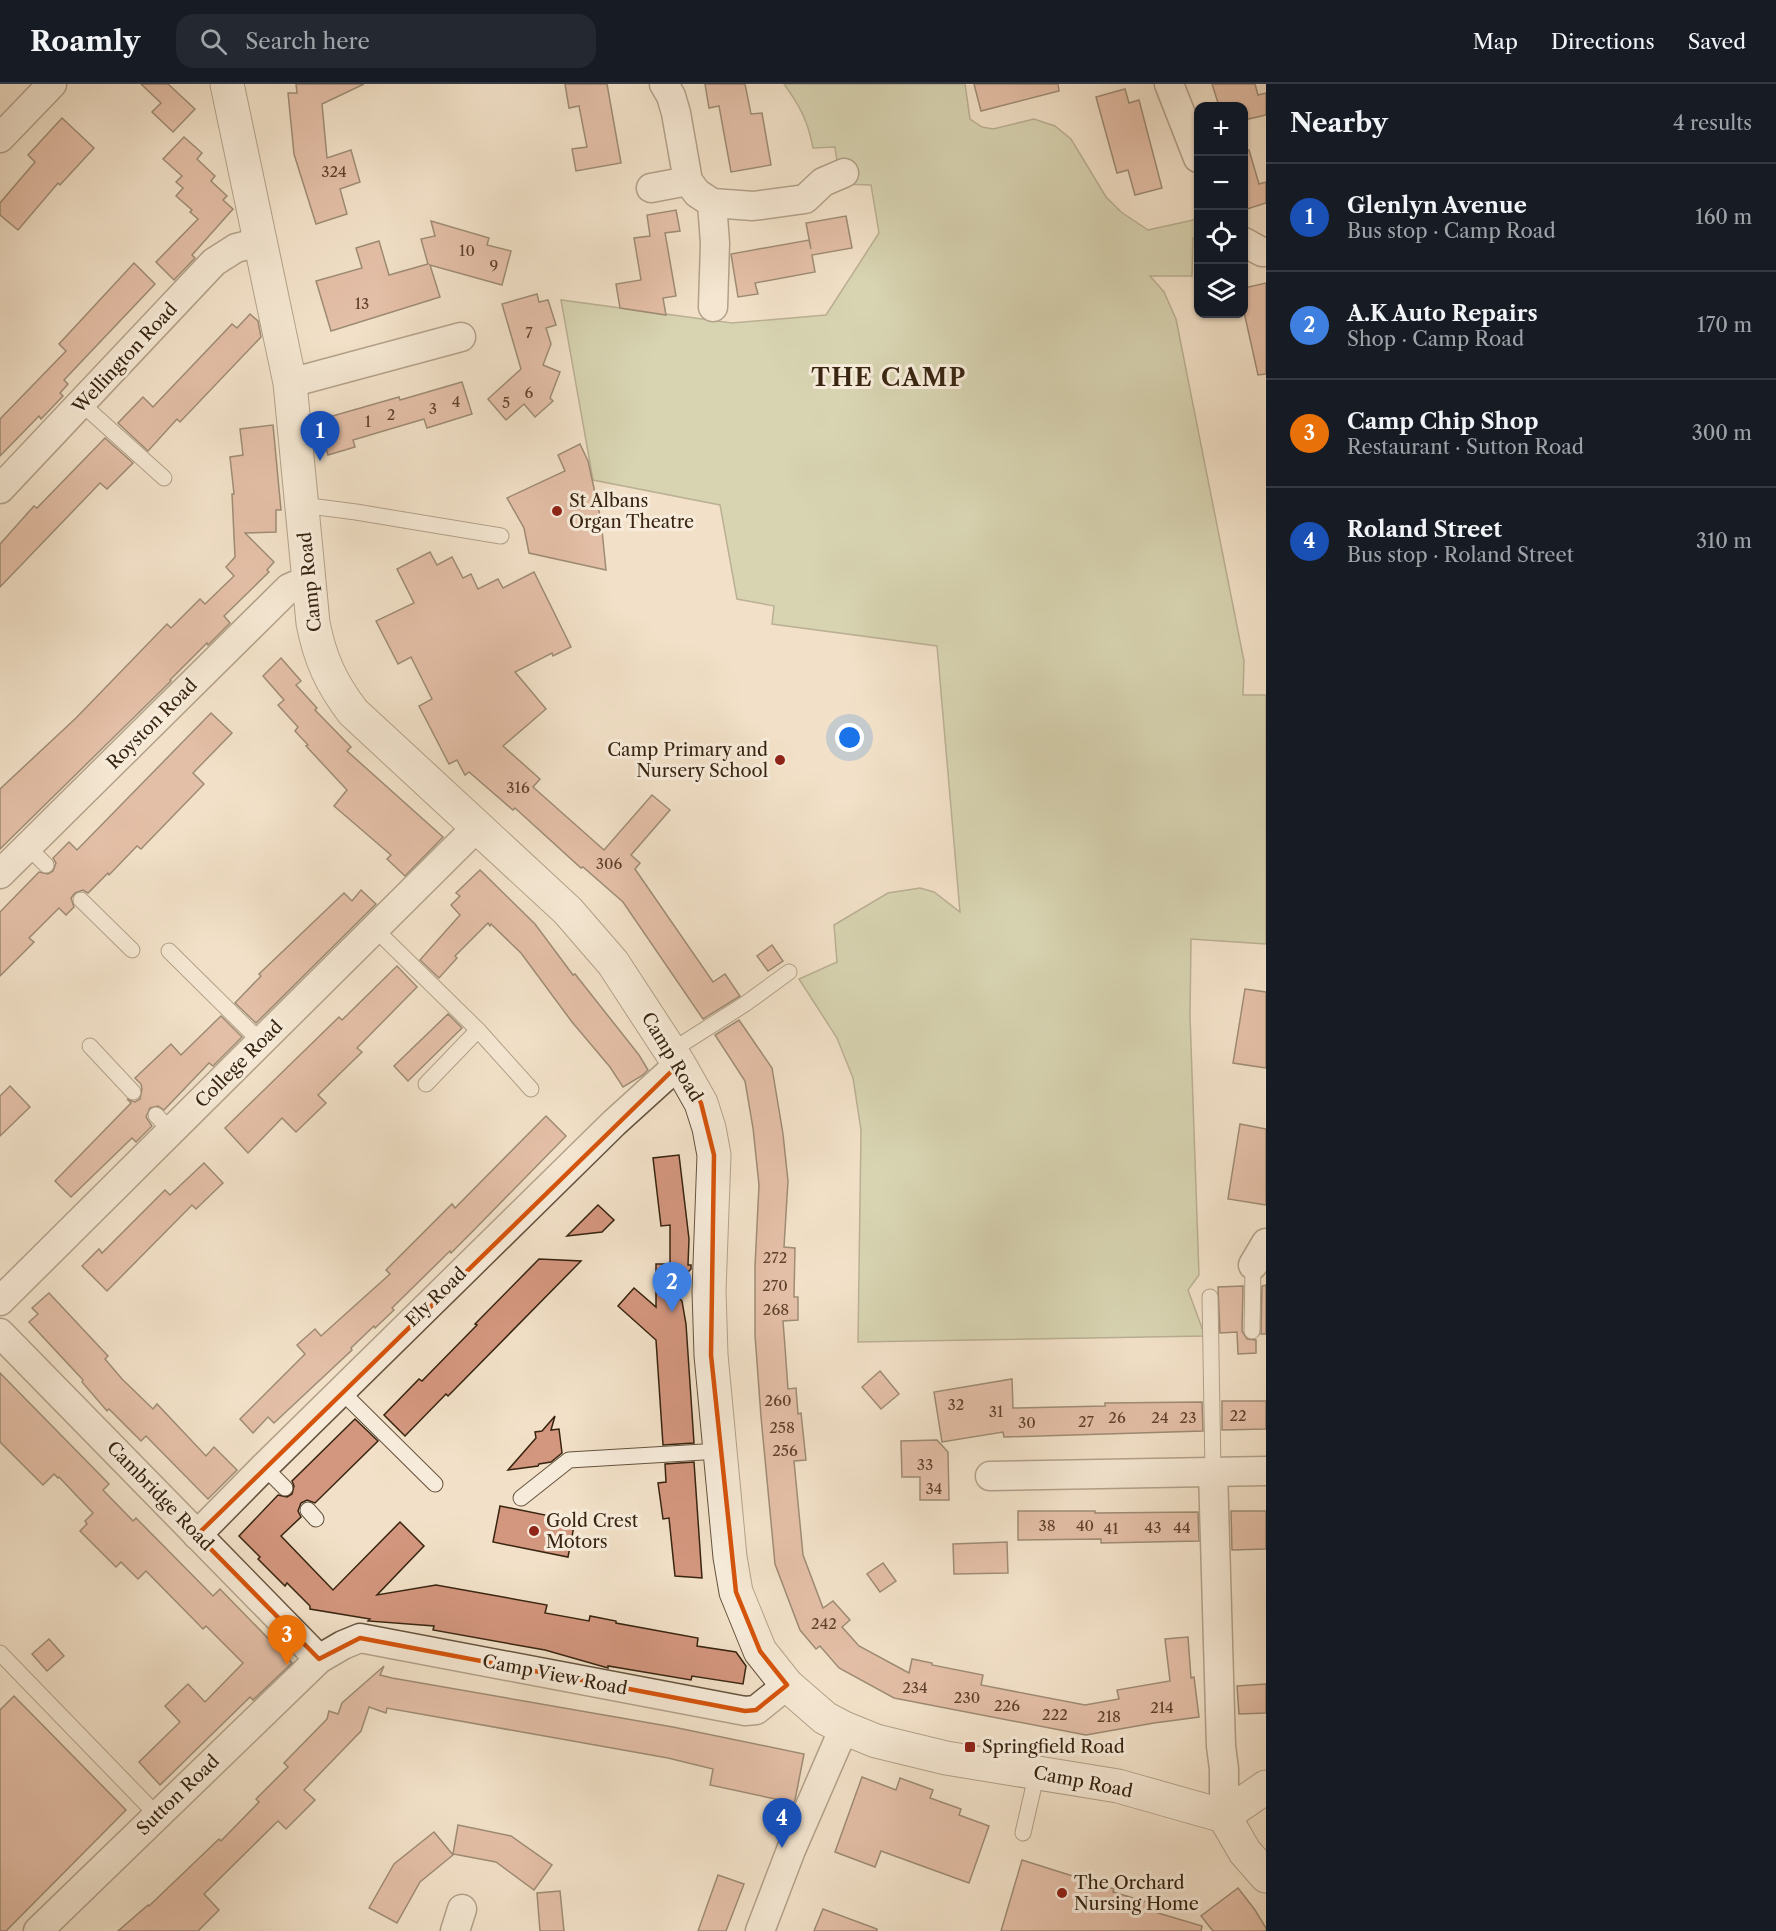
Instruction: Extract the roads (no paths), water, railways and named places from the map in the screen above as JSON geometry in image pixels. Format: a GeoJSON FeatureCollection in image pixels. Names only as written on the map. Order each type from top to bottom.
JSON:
{"type":"FeatureCollection","features":[{"type":"Feature","properties":{"kind":"street"},"geometry":{"type":"LineString","coordinates":[[0,138],[52,84]]}},
{"type":"Feature","properties":{"kind":"street","name":"Camp Road"},"geometry":{"type":"LineString","coordinates":[[227,84],[291,383],[313,623],[318,647],[327,670],[338,692],[353,712],[576,920],[613,963],[675,1057],[701,1103],[714,1155],[709,1291],[711,1355],[730,1557],[736,1592],[760,1651],[787,1685],[825,1718],[876,1741],[946,1758],[1118,1786],[1224,1816]]}},
{"type":"Feature","properties":{"kind":"street"},"geometry":{"type":"LineString","coordinates":[[664,84],[676,113],[688,181],[697,194],[712,203],[753,206],[805,199],[823,182],[844,173]]}},
{"type":"Feature","properties":{"kind":"street"},"geometry":{"type":"LineString","coordinates":[[1169,84],[1197,156]]}},
{"type":"Feature","properties":{"kind":"street"},"geometry":{"type":"LineString","coordinates":[[651,188],[688,181]]}},
{"type":"Feature","properties":{"kind":"street"},"geometry":{"type":"LineString","coordinates":[[712,203],[715,243],[713,307]]}},
{"type":"Feature","properties":{"kind":"street","name":"Wellington Road"},"geometry":{"type":"LineString","coordinates":[[0,489],[214,262],[236,248],[260,242]]}},
{"type":"Feature","properties":{"kind":"street"},"geometry":{"type":"LineString","coordinates":[[1248,244],[1266,252]]}},
{"type":"Feature","properties":{"kind":"street"},"geometry":{"type":"LineString","coordinates":[[291,383],[461,337]]}},
{"type":"Feature","properties":{"kind":"street","name":"Royston Road"},"geometry":{"type":"LineString","coordinates":[[0,874],[37,856],[289,588],[309,584]]}},
{"type":"Feature","properties":{"kind":"street","name":"College Road"},"geometry":{"type":"LineString","coordinates":[[0,1300],[164,1123],[261,1042],[477,827]]}},
{"type":"Feature","properties":{"kind":"street","name":"Ely Road"},"geometry":{"type":"LineString","coordinates":[[197,1535],[606,1131],[675,1057]]}},
{"type":"Feature","properties":{"kind":"street","name":"Cambridge Road"},"geometry":{"type":"LineString","coordinates":[[0,1334],[319,1659]]}},
{"type":"Feature","properties":{"kind":"street"},"geometry":{"type":"LineString","coordinates":[[1214,1471],[1224,1816],[1245,1851],[1266,1876]]}},
{"type":"Feature","properties":{"kind":"street"},"geometry":{"type":"LineString","coordinates":[[990,1476],[1266,1471]]}},
{"type":"Feature","properties":{"kind":"street","name":"Camp View Road"},"geometry":{"type":"LineString","coordinates":[[319,1659],[360,1638],[744,1711],[756,1710],[787,1685]]}},
{"type":"Feature","properties":{"kind":"street","name":"Sutton Road"},"geometry":{"type":"LineString","coordinates":[[38,1931],[319,1659]]}},
{"type":"Feature","properties":{"kind":"street"},"geometry":{"type":"LineString","coordinates":[[760,1931],[791,1850],[844,1728]]}},
{"type":"Feature","properties":{"kind":"street"},"geometry":{"type":"LineString","coordinates":[[1224,1816],[1266,1787]]}},
{"type":"Feature","properties":{"kind":"lane"},"geometry":{"type":"LineString","coordinates":[[82,404],[164,478]]}},
{"type":"Feature","properties":{"kind":"lane"},"geometry":{"type":"LineString","coordinates":[[302,505],[501,536]]}},
{"type":"Feature","properties":{"kind":"lane"},"geometry":{"type":"LineString","coordinates":[[81,900],[132,950]]}},
{"type":"Feature","properties":{"kind":"lane"},"geometry":{"type":"LineString","coordinates":[[375,929],[478,1030],[531,1089]]}},
{"type":"Feature","properties":{"kind":"lane"},"geometry":{"type":"LineString","coordinates":[[169,951],[261,1042]]}},
{"type":"Feature","properties":{"kind":"lane"},"geometry":{"type":"LineString","coordinates":[[675,1057],[789,972]]}},
{"type":"Feature","properties":{"kind":"lane"},"geometry":{"type":"LineString","coordinates":[[426,1084],[478,1030]]}},
{"type":"Feature","properties":{"kind":"lane"},"geometry":{"type":"LineString","coordinates":[[90,1046],[133,1092]]}},
{"type":"Feature","properties":{"kind":"lane"},"geometry":{"type":"LineString","coordinates":[[1252,1331],[1259,1254]]}},
{"type":"Feature","properties":{"kind":"lane"},"geometry":{"type":"LineString","coordinates":[[1210,1297],[1214,1471]]}},
{"type":"Feature","properties":{"kind":"lane"},"geometry":{"type":"LineString","coordinates":[[341,1391],[435,1484]]}},
{"type":"Feature","properties":{"kind":"lane"},"geometry":{"type":"LineString","coordinates":[[521,1498],[569,1460],[720,1450]]}},
{"type":"Feature","properties":{"kind":"lane"},"geometry":{"type":"LineString","coordinates":[[264,1467],[285,1488]]}},
{"type":"Feature","properties":{"kind":"lane"},"geometry":{"type":"LineString","coordinates":[[0,1653],[157,1815]]}},
{"type":"Feature","properties":{"kind":"lane"},"geometry":{"type":"LineString","coordinates":[[1023,1833],[1037,1772]]}},
{"type":"Feature","properties":{"kind":"place","name":"Glenlyn Avenue"},"geometry":{"type":"Point","coordinates":[320,461]}},
{"type":"Feature","properties":{"kind":"place","name":"St Albans Organ Theatre"},"geometry":{"type":"Point","coordinates":[557,511]}},
{"type":"Feature","properties":{"kind":"place","name":"Camp Primary and Nursery School"},"geometry":{"type":"Point","coordinates":[780,760]}},
{"type":"Feature","properties":{"kind":"place","name":"A.K Auto Repairs"},"geometry":{"type":"Point","coordinates":[672,1312]}},
{"type":"Feature","properties":{"kind":"place","name":"Gold Crest Motors"},"geometry":{"type":"Point","coordinates":[534,1531]}},
{"type":"Feature","properties":{"kind":"place","name":"Camp Chip Shop"},"geometry":{"type":"Point","coordinates":[287,1665]}},
{"type":"Feature","properties":{"kind":"place","name":"Springfield Road"},"geometry":{"type":"Point","coordinates":[970,1747]}},
{"type":"Feature","properties":{"kind":"place","name":"Roland Street"},"geometry":{"type":"Point","coordinates":[782,1848]}},
{"type":"Feature","properties":{"kind":"place","name":"The Orchard Nursing Home"},"geometry":{"type":"Point","coordinates":[1062,1893]}},
{"type":"Feature","properties":{"kind":"district","name":"THE CAMP"},"geometry":{"type":"Point","coordinates":[889,377]}}]}
